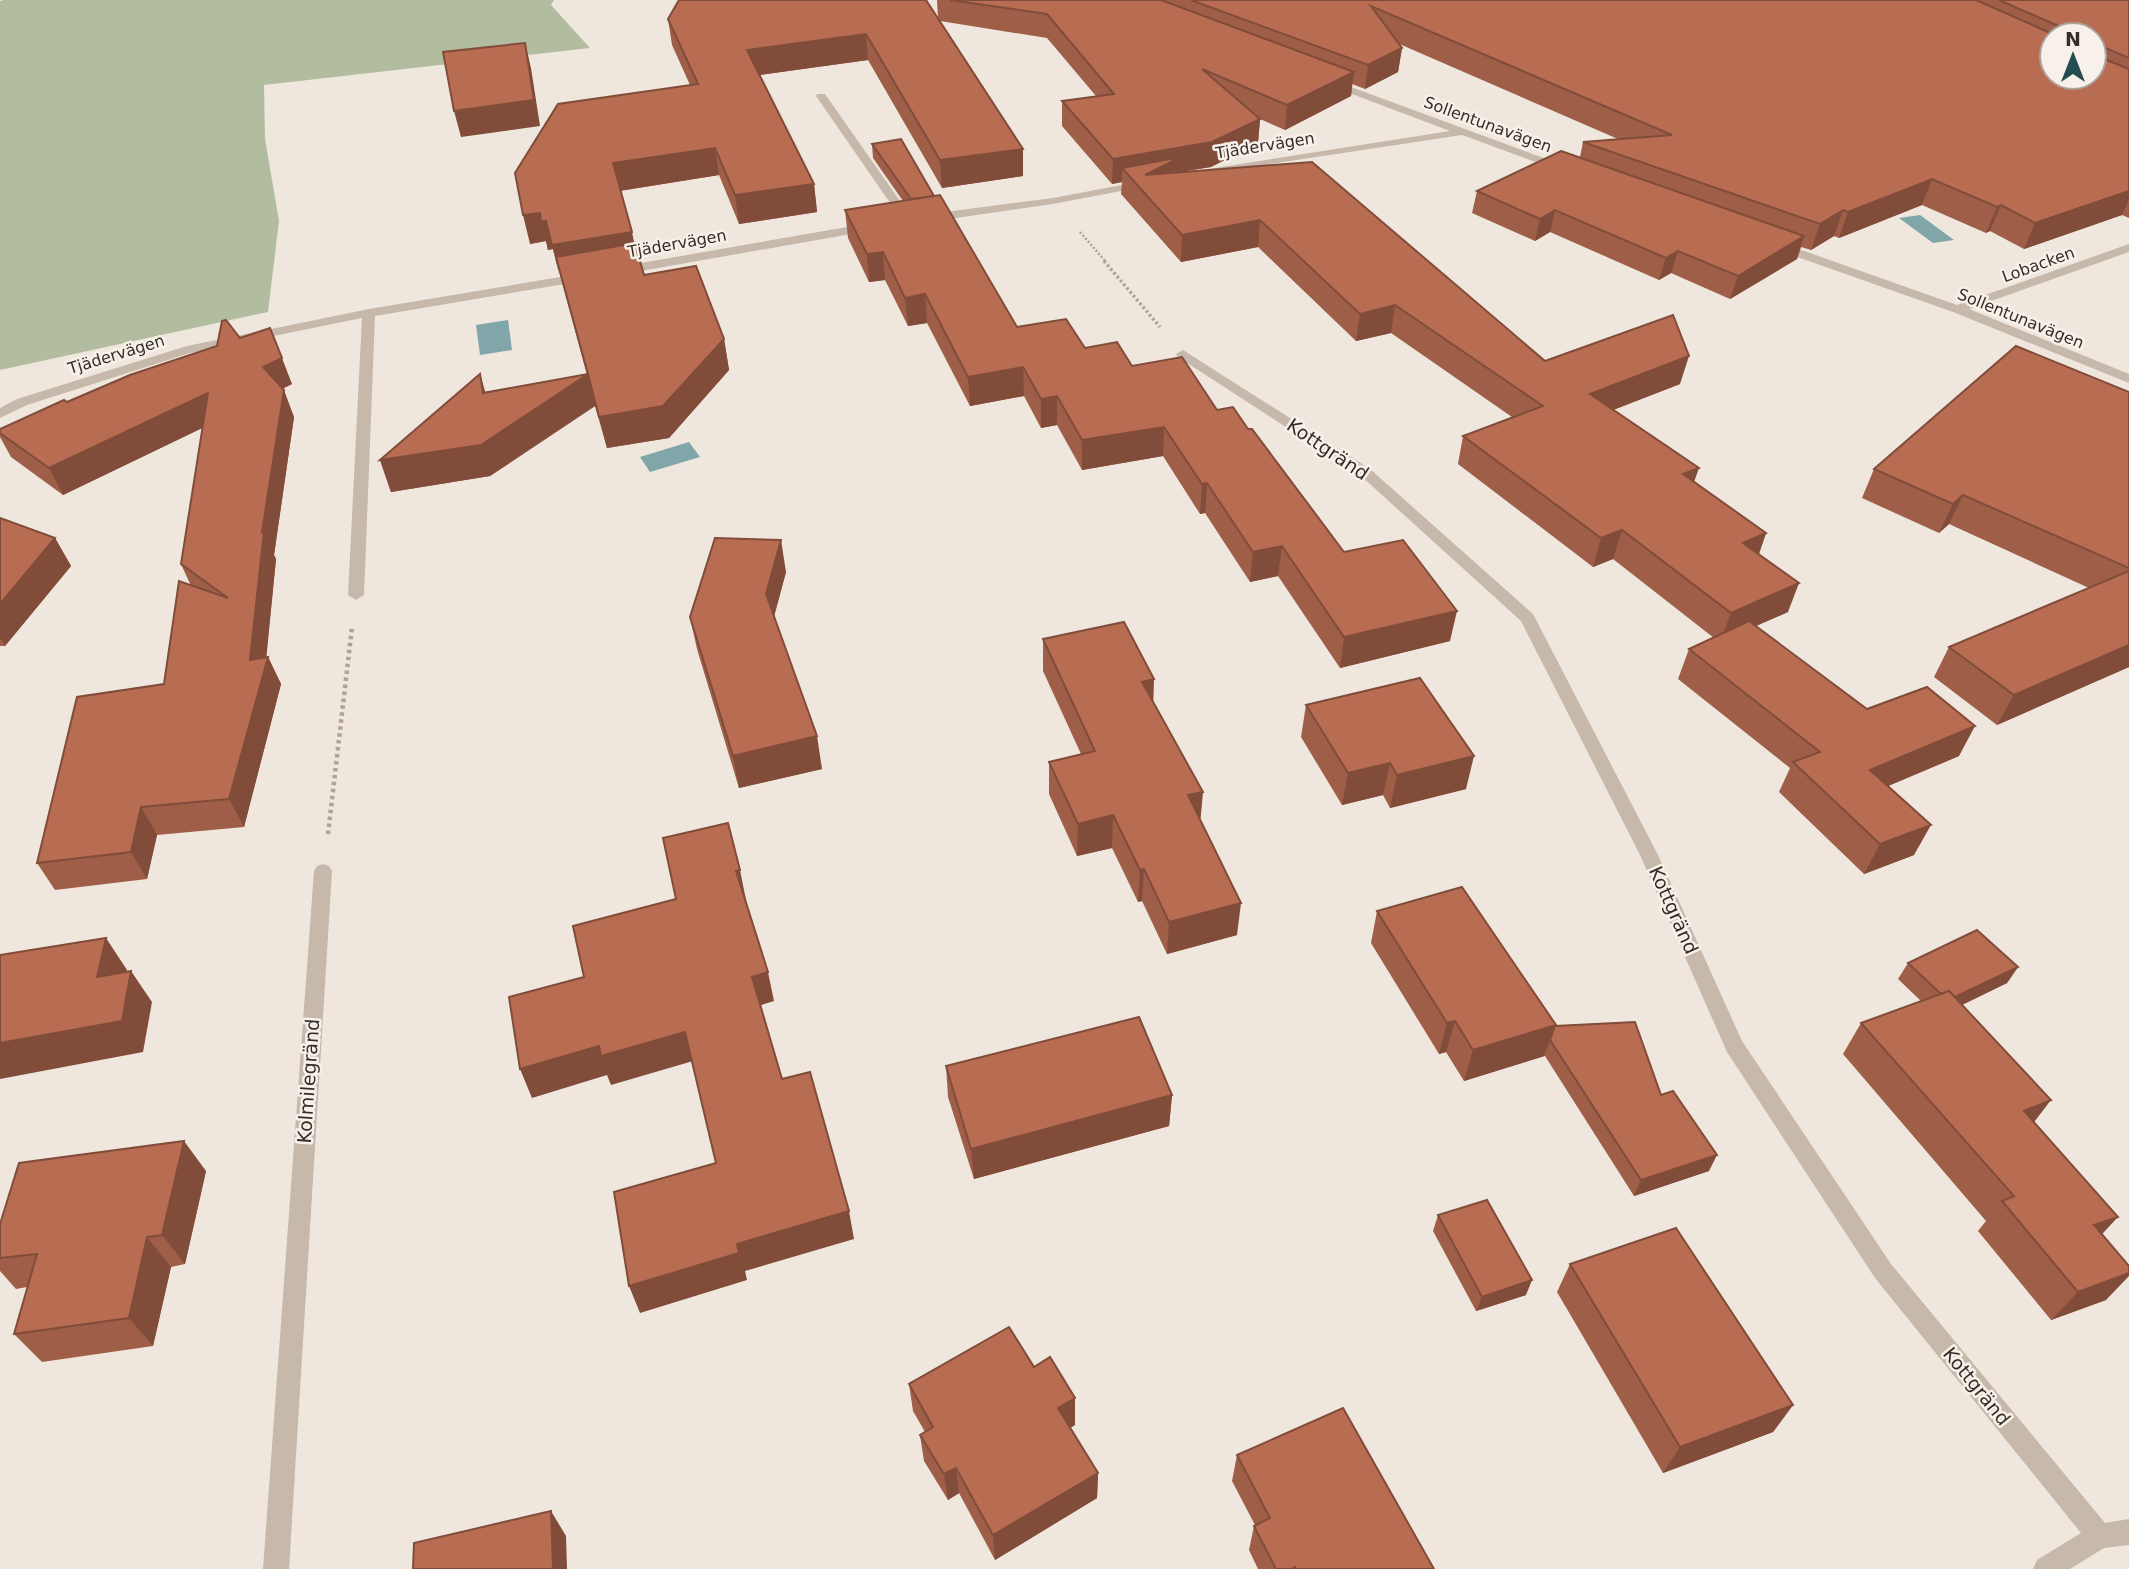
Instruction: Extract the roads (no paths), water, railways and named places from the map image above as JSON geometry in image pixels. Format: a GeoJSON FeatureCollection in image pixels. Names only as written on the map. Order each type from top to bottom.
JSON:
{"type":"FeatureCollection","features":[{"type":"Feature","properties":{"kind":"street","name":"Sollentunavägen"},"geometry":{"type":"LineString","coordinates":[[1325,80],[1576,173]]}},
{"type":"Feature","properties":{"kind":"street"},"geometry":{"type":"LineString","coordinates":[[821,96],[908,221]]}},
{"type":"Feature","properties":{"kind":"street","name":"Tjädervägen"},"geometry":{"type":"LineString","coordinates":[[1185,176],[1462,132]]}},
{"type":"Feature","properties":{"kind":"street"},"geometry":{"type":"LineString","coordinates":[[894,223],[1053,201],[1159,181]]}},
{"type":"Feature","properties":{"kind":"street","name":"Tjädervägen"},"geometry":{"type":"LineString","coordinates":[[609,272],[881,226]]}},
{"type":"Feature","properties":{"kind":"street","name":"Sollentunavägen"},"geometry":{"type":"LineString","coordinates":[[1766,241],[1957,309],[2129,379]]}},
{"type":"Feature","properties":{"kind":"street","name":"Lobacken"},"geometry":{"type":"LineString","coordinates":[[1957,309],[2129,248]]}},
{"type":"Feature","properties":{"kind":"street","name":"Tjädervägen"},"geometry":{"type":"LineString","coordinates":[[0,414],[22,402],[187,351],[369,313],[595,275]]}},
{"type":"Feature","properties":{"kind":"street"},"geometry":{"type":"LineString","coordinates":[[356,595],[369,313]]}},
{"type":"Feature","properties":{"kind":"street","name":"Kottgränd"},"geometry":{"type":"LineString","coordinates":[[1184,354],[1365,472],[1527,618],[1649,855],[1734,1046],[1883,1271],[2100,1536]]}},
{"type":"Feature","properties":{"kind":"street","name":"Kolmilegränd"},"geometry":{"type":"LineString","coordinates":[[276,1569],[323,871]]}},
{"type":"Feature","properties":{"kind":"street"},"geometry":{"type":"LineString","coordinates":[[2046,1569],[2100,1536],[2129,1532]]}},
{"type":"Feature","properties":{"kind":"water"},"geometry":{"type":"Polygon","coordinates":[[[1920,215],[1954,240],[1933,243],[1899,218],[1920,215]]]}},
{"type":"Feature","properties":{"kind":"water"},"geometry":{"type":"Polygon","coordinates":[[[508,320],[512,350],[480,355],[476,325],[508,320]]]}},
{"type":"Feature","properties":{"kind":"water"},"geometry":{"type":"Polygon","coordinates":[[[689,442],[700,457],[650,472],[640,457],[689,442]]]}}]}
